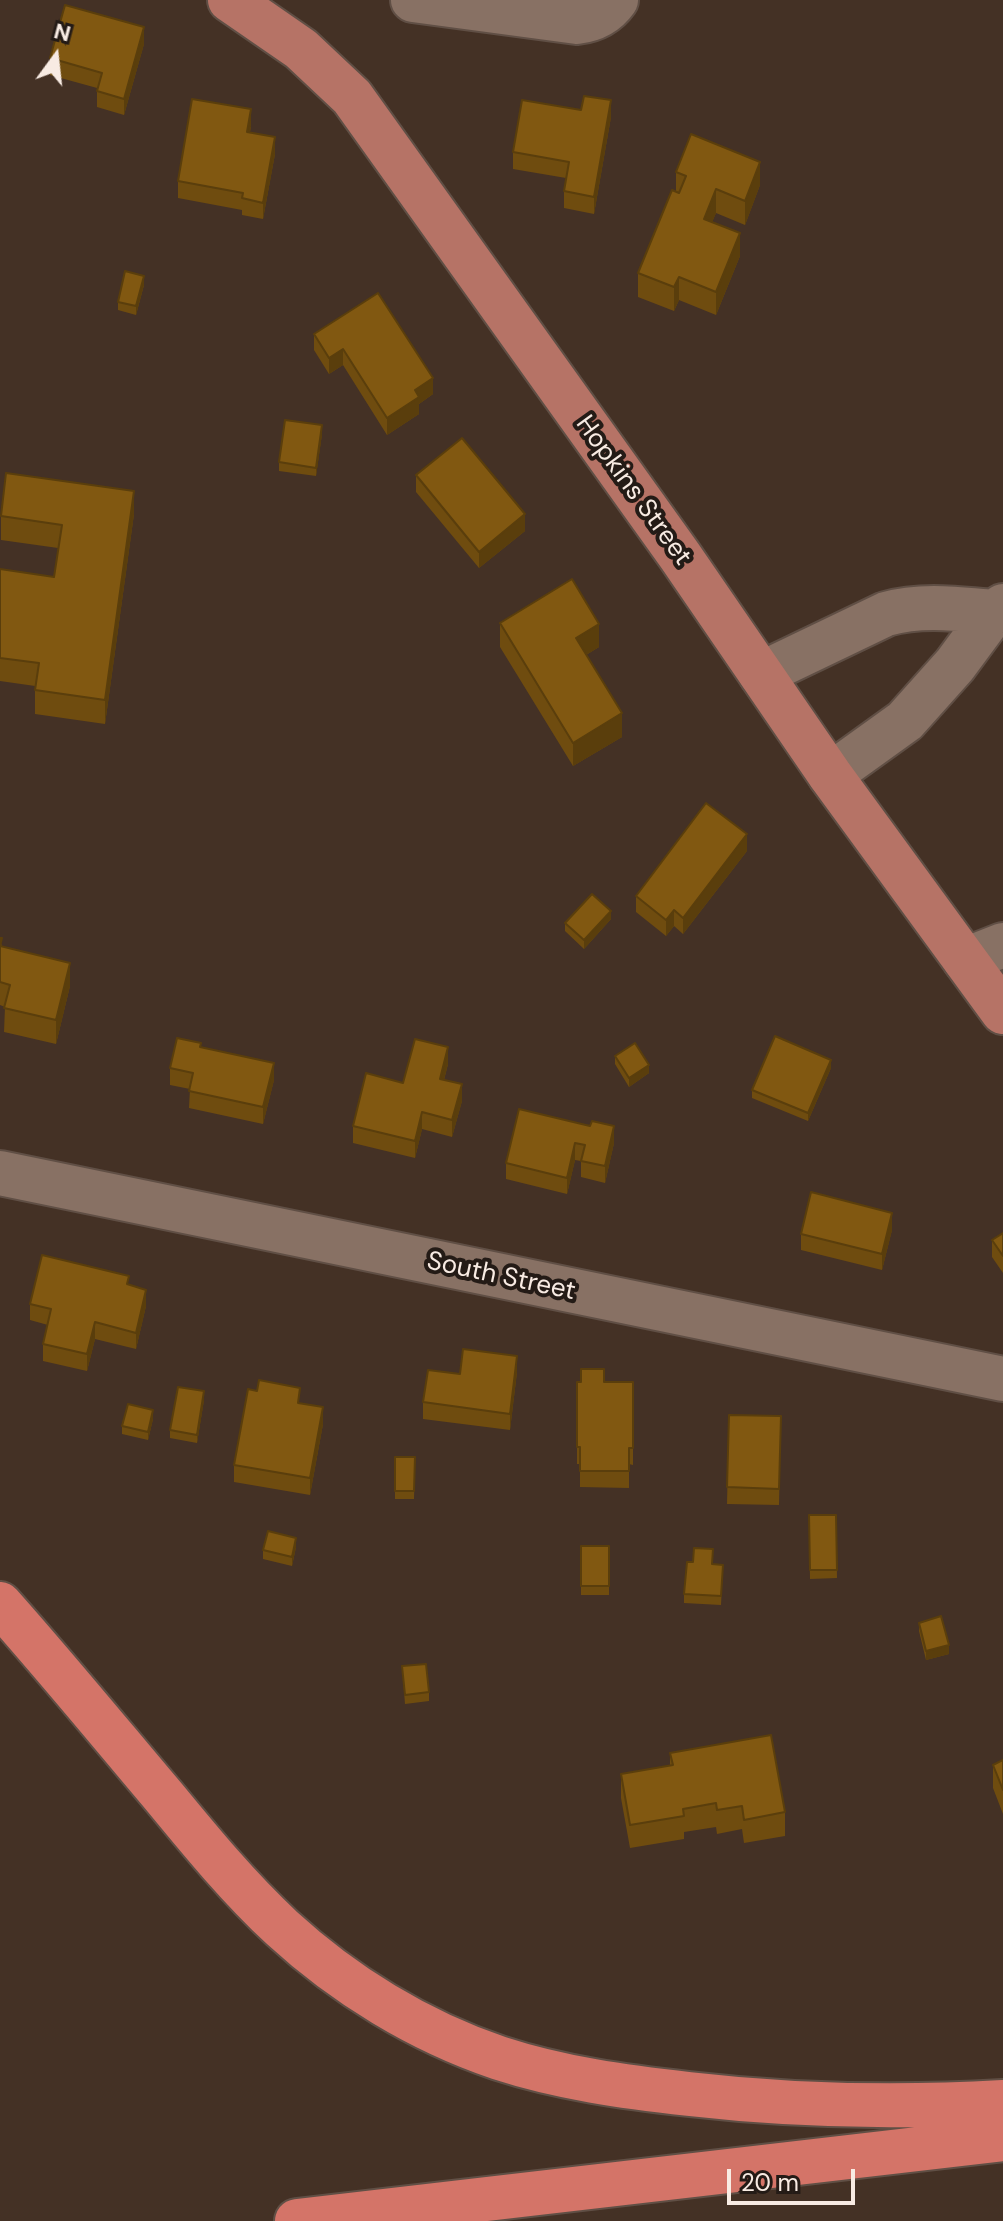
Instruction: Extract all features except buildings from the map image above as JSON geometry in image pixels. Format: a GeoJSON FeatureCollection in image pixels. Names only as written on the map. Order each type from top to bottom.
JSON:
{"type":"FeatureCollection","features":[{"type":"Feature","properties":{"kind":"highway"},"geometry":{"type":"LineString","coordinates":[[0,1604],[258,1905],[335,1971],[420,2024],[499,2058],[588,2081],[639,2089],[781,2103],[940,2106],[1003,2102]]}},
{"type":"Feature","properties":{"kind":"highway"},"geometry":{"type":"LineString","coordinates":[[297,2221],[1003,2139]]}},
{"type":"Feature","properties":{"kind":"main road","name":"Hopkins Street"},"geometry":{"type":"LineString","coordinates":[[230,0],[301,49],[352,97],[671,543],[830,775],[984,952],[1003,1012]]}},
{"type":"Feature","properties":{"kind":"street"},"geometry":{"type":"LineString","coordinates":[[413,0],[563,21],[587,21],[610,7]]}},
{"type":"Feature","properties":{"kind":"street"},"geometry":{"type":"LineString","coordinates":[[761,674],[886,614],[904,609],[998,609]]}},
{"type":"Feature","properties":{"kind":"street"},"geometry":{"type":"LineString","coordinates":[[830,775],[905,721],[955,665],[998,609]]}},
{"type":"Feature","properties":{"kind":"street","name":"South Street"},"geometry":{"type":"LineString","coordinates":[[0,1173],[1003,1379]]}}]}
